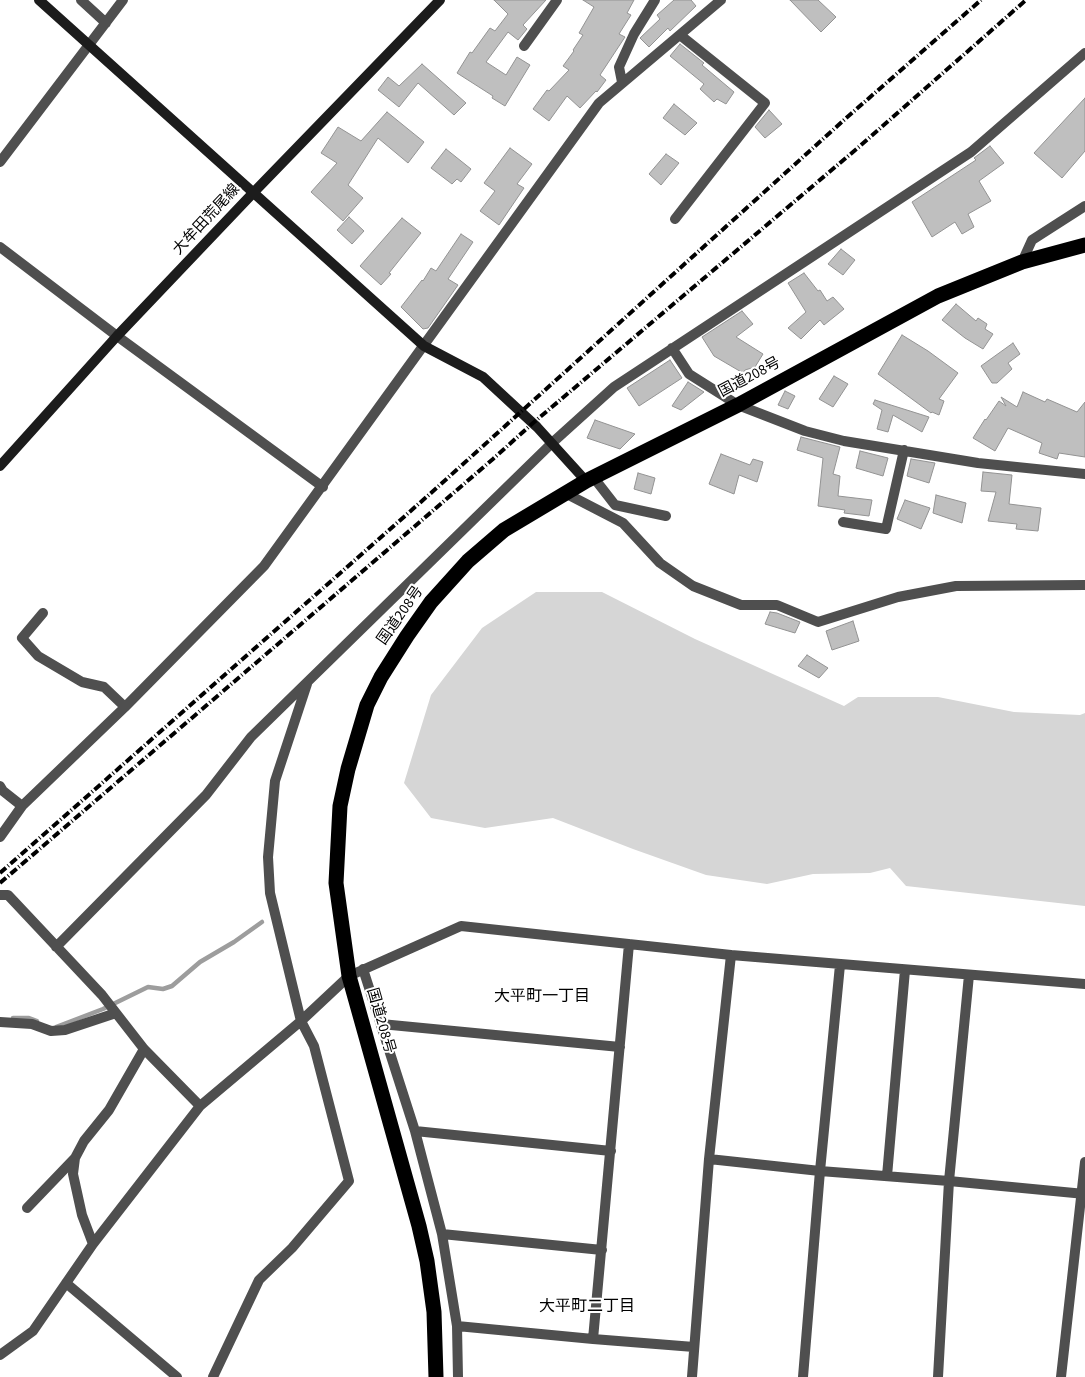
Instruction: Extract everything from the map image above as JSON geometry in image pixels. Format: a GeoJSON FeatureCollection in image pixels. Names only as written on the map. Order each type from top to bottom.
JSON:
{"type":"FeatureCollection","features":[{"type":"Feature","properties":{"kind":"highway","name":"国道208号"},"geometry":{"type":"LineString","coordinates":[[436,1377],[434,1312],[427,1260],[349,976],[336,883],[340,806],[348,769],[367,705],[381,677],[431,602],[455,576],[504,530],[590,479],[738,405],[938,296],[1022,262],[1085,245]]}},
{"type":"Feature","properties":{"kind":"street"},"geometry":{"type":"LineString","coordinates":[[39,0],[424,346],[483,376],[615,505],[666,516]]}},
{"type":"Feature","properties":{"kind":"street"},"geometry":{"type":"LineString","coordinates":[[81,0],[106,23]]}},
{"type":"Feature","properties":{"kind":"street"},"geometry":{"type":"LineString","coordinates":[[0,162],[123,0]]}},
{"type":"Feature","properties":{"kind":"street","name":"大牟田荒尾線"},"geometry":{"type":"LineString","coordinates":[[0,466],[117,336],[440,0]]}},
{"type":"Feature","properties":{"kind":"street"},"geometry":{"type":"LineString","coordinates":[[524,46],[557,0]]}},
{"type":"Feature","properties":{"kind":"street"},"geometry":{"type":"LineString","coordinates":[[622,82],[619,67],[634,34],[655,0]]}},
{"type":"Feature","properties":{"kind":"street"},"geometry":{"type":"LineString","coordinates":[[0,837],[22,806],[125,707],[264,566],[599,103],[721,0]]}},
{"type":"Feature","properties":{"kind":"street"},"geometry":{"type":"LineString","coordinates":[[675,219],[765,103],[680,35]]}},
{"type":"Feature","properties":{"kind":"street"},"geometry":{"type":"LineString","coordinates":[[56,947],[206,795],[252,737],[552,443],[614,387],[971,152],[1085,53]]}},
{"type":"Feature","properties":{"kind":"street"},"geometry":{"type":"LineString","coordinates":[[1022,262],[1032,240],[1085,206]]}},
{"type":"Feature","properties":{"kind":"street"},"geometry":{"type":"LineString","coordinates":[[0,247],[117,336],[323,487]]}},
{"type":"Feature","properties":{"kind":"street"},"geometry":{"type":"LineString","coordinates":[[672,348],[689,374],[738,405],[805,431],[844,441],[978,463],[1085,474]]}},
{"type":"Feature","properties":{"kind":"street"},"geometry":{"type":"LineString","coordinates":[[843,522],[886,529],[904,450]]}},
{"type":"Feature","properties":{"kind":"street"},"geometry":{"type":"LineString","coordinates":[[565,493],[623,523],[660,563],[693,586],[741,605],[776,606],[818,622],[898,597],[956,586],[1085,585]]}},
{"type":"Feature","properties":{"kind":"street"},"geometry":{"type":"LineString","coordinates":[[44,613],[22,638],[38,656],[82,682],[104,687],[125,707]]}},
{"type":"Feature","properties":{"kind":"street"},"geometry":{"type":"LineString","coordinates":[[213,1377],[259,1280],[292,1248],[348,1181],[314,1046],[300,1021],[270,893],[268,857],[275,781],[308,681]]}},
{"type":"Feature","properties":{"kind":"street"},"geometry":{"type":"LineString","coordinates":[[0,786],[22,806]]}},
{"type":"Feature","properties":{"kind":"street"},"geometry":{"type":"LineString","coordinates":[[0,895],[8,895],[102,995],[144,1049],[200,1106]]}},
{"type":"Feature","properties":{"kind":"street"},"geometry":{"type":"LineString","coordinates":[[0,1355],[33,1331],[93,1244],[200,1106],[300,1021],[349,976],[461,926],[730,955],[1085,984]]}},
{"type":"Feature","properties":{"kind":"street"},"geometry":{"type":"LineString","coordinates":[[594,1339],[629,944]]}},
{"type":"Feature","properties":{"kind":"street"},"geometry":{"type":"LineString","coordinates":[[692,1377],[709,1159],[730,955]]}},
{"type":"Feature","properties":{"kind":"street"},"geometry":{"type":"LineString","coordinates":[[803,1377],[840,965]]}},
{"type":"Feature","properties":{"kind":"street"},"geometry":{"type":"LineString","coordinates":[[363,969],[415,1131],[442,1234],[457,1326],[458,1377]]}},
{"type":"Feature","properties":{"kind":"street"},"geometry":{"type":"LineString","coordinates":[[887,1176],[904,970]]}},
{"type":"Feature","properties":{"kind":"street"},"geometry":{"type":"LineString","coordinates":[[938,1377],[949,1181],[968,975]]}},
{"type":"Feature","properties":{"kind":"street"},"geometry":{"type":"LineString","coordinates":[[0,1022],[32,1024],[51,1031],[58,1031],[116,1014]]}},
{"type":"Feature","properties":{"kind":"street"},"geometry":{"type":"LineString","coordinates":[[381,1024],[620,1047]]}},
{"type":"Feature","properties":{"kind":"street"},"geometry":{"type":"LineString","coordinates":[[28,1208],[75,1158],[84,1141],[109,1110],[144,1049]]}},
{"type":"Feature","properties":{"kind":"street"},"geometry":{"type":"LineString","coordinates":[[415,1131],[611,1151]]}},
{"type":"Feature","properties":{"kind":"street"},"geometry":{"type":"LineString","coordinates":[[75,1158],[73,1174],[82,1216],[93,1244]]}},
{"type":"Feature","properties":{"kind":"street"},"geometry":{"type":"LineString","coordinates":[[709,1159],[820,1171],[1084,1194]]}},
{"type":"Feature","properties":{"kind":"street"},"geometry":{"type":"LineString","coordinates":[[1061,1377],[1084,1194],[1085,1162]]}},
{"type":"Feature","properties":{"kind":"street"},"geometry":{"type":"LineString","coordinates":[[442,1234],[602,1250]]}},
{"type":"Feature","properties":{"kind":"street"},"geometry":{"type":"LineString","coordinates":[[66,1283],[177,1377]]}},
{"type":"Feature","properties":{"kind":"street"},"geometry":{"type":"LineString","coordinates":[[457,1326],[694,1347]]}},
{"type":"Feature","properties":{"kind":"shaded area"},"geometry":{"type":"Polygon","coordinates":[[[536,592],[602,592],[695,639],[844,706],[858,697],[938,697],[1014,712],[1080,715],[1085,713],[1085,906],[906,886],[890,868],[870,873],[813,874],[767,884],[706,875],[553,818],[485,828],[431,818],[404,783],[431,695],[482,628],[536,592]]]}},
{"type":"Feature","properties":{"kind":"building"},"geometry":{"type":"Polygon","coordinates":[[[494,0],[546,0],[523,25],[527,29],[518,40],[508,32],[486,62],[506,75],[517,57],[530,65],[505,106],[457,73],[470,52],[472,53],[490,28],[495,31],[508,14],[494,0]]]}},
{"type":"Feature","properties":{"kind":"building"},"geometry":{"type":"Polygon","coordinates":[[[583,0],[634,0],[627,13],[631,15],[619,34],[625,37],[600,75],[606,80],[597,92],[580,108],[567,96],[549,121],[533,109],[547,90],[549,91],[569,70],[563,66],[583,35],[579,33],[594,7],[583,0]]]}},
{"type":"Feature","properties":{"kind":"building"},"geometry":{"type":"Polygon","coordinates":[[[674,0],[691,0],[696,6],[670,31],[668,28],[649,47],[640,38],[660,19],[657,15],[674,0]]]}},
{"type":"Feature","properties":{"kind":"building"},"geometry":{"type":"Polygon","coordinates":[[[790,0],[818,0],[836,17],[821,32],[790,0]]]}},
{"type":"Feature","properties":{"kind":"building"},"geometry":{"type":"Polygon","coordinates":[[[680,44],[704,63],[702,65],[734,92],[726,104],[717,99],[714,102],[700,89],[704,84],[670,56],[680,44]]]}},
{"type":"Feature","properties":{"kind":"building"},"geometry":{"type":"Polygon","coordinates":[[[422,64],[466,103],[454,115],[418,83],[399,107],[378,90],[388,77],[399,86],[422,64]]]}},
{"type":"Feature","properties":{"kind":"building"},"geometry":{"type":"Polygon","coordinates":[[[1085,98],[1085,151],[1062,178],[1034,153],[1085,98]]]}},
{"type":"Feature","properties":{"kind":"building"},"geometry":{"type":"Polygon","coordinates":[[[674,104],[697,123],[685,135],[663,118],[674,104]]]}},
{"type":"Feature","properties":{"kind":"building"},"geometry":{"type":"Polygon","coordinates":[[[769,110],[782,124],[765,138],[755,127],[769,110]]]}},
{"type":"Feature","properties":{"kind":"building"},"geometry":{"type":"Polygon","coordinates":[[[387,112],[424,142],[408,163],[378,138],[348,185],[363,198],[343,221],[311,192],[337,163],[321,153],[338,127],[361,141],[387,112]]]}},
{"type":"Feature","properties":{"kind":"building"},"geometry":{"type":"Polygon","coordinates":[[[990,146],[1004,163],[979,181],[991,201],[968,214],[974,227],[962,234],[955,222],[932,237],[912,202],[976,160],[974,158],[990,146]]]}},
{"type":"Feature","properties":{"kind":"building"},"geometry":{"type":"Polygon","coordinates":[[[510,148],[532,164],[517,184],[524,188],[499,225],[480,211],[495,191],[484,183],[510,148]]]}},
{"type":"Feature","properties":{"kind":"building"},"geometry":{"type":"Polygon","coordinates":[[[446,149],[471,169],[461,182],[457,179],[452,184],[431,168],[446,149]]]}},
{"type":"Feature","properties":{"kind":"building"},"geometry":{"type":"Polygon","coordinates":[[[666,154],[679,163],[661,185],[649,174],[666,154]]]}},
{"type":"Feature","properties":{"kind":"building"},"geometry":{"type":"Polygon","coordinates":[[[349,217],[364,231],[352,244],[337,230],[349,217]]]}},
{"type":"Feature","properties":{"kind":"building"},"geometry":{"type":"Polygon","coordinates":[[[402,218],[421,233],[381,285],[360,266],[402,218]]]}},
{"type":"Feature","properties":{"kind":"building"},"geometry":{"type":"Polygon","coordinates":[[[461,234],[473,242],[448,279],[458,285],[428,328],[423,329],[401,307],[423,281],[431,268],[436,271],[461,234]]]}},
{"type":"Feature","properties":{"kind":"building"},"geometry":{"type":"Polygon","coordinates":[[[841,249],[855,260],[843,275],[828,264],[841,249]]]}},
{"type":"Feature","properties":{"kind":"building"},"geometry":{"type":"Polygon","coordinates":[[[804,273],[818,291],[820,290],[827,301],[833,297],[844,309],[824,325],[820,320],[801,339],[788,328],[806,312],[788,283],[804,273]]]}},
{"type":"Feature","properties":{"kind":"building"},"geometry":{"type":"Polygon","coordinates":[[[956,304],[976,321],[978,318],[987,324],[985,329],[993,334],[983,349],[942,320],[956,304]]]}},
{"type":"Feature","properties":{"kind":"building"},"geometry":{"type":"Polygon","coordinates":[[[742,311],[753,324],[736,337],[763,354],[755,367],[745,370],[743,373],[714,356],[702,337],[742,311]]]}},
{"type":"Feature","properties":{"kind":"building"},"geometry":{"type":"Polygon","coordinates":[[[902,335],[958,373],[939,399],[944,401],[939,415],[931,413],[878,374],[902,335]]]}},
{"type":"Feature","properties":{"kind":"building"},"geometry":{"type":"Polygon","coordinates":[[[1013,343],[1020,354],[1008,363],[1012,369],[997,383],[992,383],[981,366],[1013,343]]]}},
{"type":"Feature","properties":{"kind":"building"},"geometry":{"type":"Polygon","coordinates":[[[670,360],[682,378],[639,406],[627,388],[670,360]]]}},
{"type":"Feature","properties":{"kind":"building"},"geometry":{"type":"Polygon","coordinates":[[[834,376],[848,384],[833,407],[819,399],[834,376]]]}},
{"type":"Feature","properties":{"kind":"building"},"geometry":{"type":"Polygon","coordinates":[[[688,382],[704,392],[681,410],[672,406],[688,382]]]}},
{"type":"Feature","properties":{"kind":"building"},"geometry":{"type":"Polygon","coordinates":[[[785,391],[795,396],[788,409],[778,405],[785,391]]]}},
{"type":"Feature","properties":{"kind":"building"},"geometry":{"type":"Polygon","coordinates":[[[1023,392],[1045,402],[1047,399],[1077,412],[1085,402],[1085,457],[1059,453],[1057,459],[1039,453],[1042,443],[1008,428],[995,451],[973,438],[999,401],[1006,406],[1001,397],[1017,407],[1023,392]]]}},
{"type":"Feature","properties":{"kind":"building"},"geometry":{"type":"Polygon","coordinates":[[[875,400],[929,417],[922,432],[893,415],[888,432],[877,429],[882,410],[873,404],[875,400]]]}},
{"type":"Feature","properties":{"kind":"building"},"geometry":{"type":"Polygon","coordinates":[[[595,420],[635,434],[620,449],[587,438],[595,420]]]}},
{"type":"Feature","properties":{"kind":"building"},"geometry":{"type":"Polygon","coordinates":[[[801,437],[840,447],[833,474],[840,476],[838,496],[872,500],[869,516],[844,513],[845,510],[818,506],[823,458],[797,450],[801,437]]]}},
{"type":"Feature","properties":{"kind":"building"},"geometry":{"type":"Polygon","coordinates":[[[860,451],[888,458],[883,476],[856,468],[860,451]]]}},
{"type":"Feature","properties":{"kind":"building"},"geometry":{"type":"Polygon","coordinates":[[[721,454],[750,465],[753,459],[763,462],[757,482],[739,475],[734,494],[709,484],[721,454]]]}},
{"type":"Feature","properties":{"kind":"building"},"geometry":{"type":"Polygon","coordinates":[[[911,459],[935,463],[929,483],[907,476],[911,459]]]}},
{"type":"Feature","properties":{"kind":"building"},"geometry":{"type":"Polygon","coordinates":[[[983,472],[1012,475],[1009,504],[1041,508],[1038,531],[1016,529],[1017,524],[988,521],[996,492],[981,491],[983,472]]]}},
{"type":"Feature","properties":{"kind":"building"},"geometry":{"type":"Polygon","coordinates":[[[638,473],[655,478],[651,494],[634,489],[638,473]]]}},
{"type":"Feature","properties":{"kind":"building"},"geometry":{"type":"Polygon","coordinates":[[[936,495],[966,503],[962,523],[933,513],[936,495]]]}},
{"type":"Feature","properties":{"kind":"building"},"geometry":{"type":"Polygon","coordinates":[[[905,500],[930,508],[921,529],[897,519],[905,500]]]}},
{"type":"Feature","properties":{"kind":"building"},"geometry":{"type":"Polygon","coordinates":[[[770,612],[800,622],[795,633],[765,624],[770,612]]]}},
{"type":"Feature","properties":{"kind":"building"},"geometry":{"type":"Polygon","coordinates":[[[853,621],[859,641],[832,650],[826,631],[853,621]]]}},
{"type":"Feature","properties":{"kind":"building"},"geometry":{"type":"Polygon","coordinates":[[[807,655],[828,668],[819,678],[798,666],[807,655]]]}},
{"type":"Feature","properties":{"kind":"waterway"},"geometry":{"type":"LineString","coordinates":[[56,1027],[103,1009],[148,987],[163,989],[172,986],[200,962],[234,942],[262,922]]}},
{"type":"Feature","properties":{"kind":"waterway"},"geometry":{"type":"LineString","coordinates":[[13,1018],[29,1018],[37,1021]]}},
{"type":"Feature","properties":{"kind":"railway"},"geometry":{"type":"LineString","coordinates":[[0,873],[431,493],[844,120],[981,0]]}},
{"type":"Feature","properties":{"kind":"railway"},"geometry":{"type":"LineString","coordinates":[[0,883],[533,423],[860,146],[1026,0]]}},
{"type":"Feature","properties":{"kind":"district","name":"大平町一丁目"},"geometry":{"type":"Point","coordinates":[542,997]}},
{"type":"Feature","properties":{"kind":"district","name":"大平町二丁目"},"geometry":{"type":"Point","coordinates":[587,1307]}}]}
